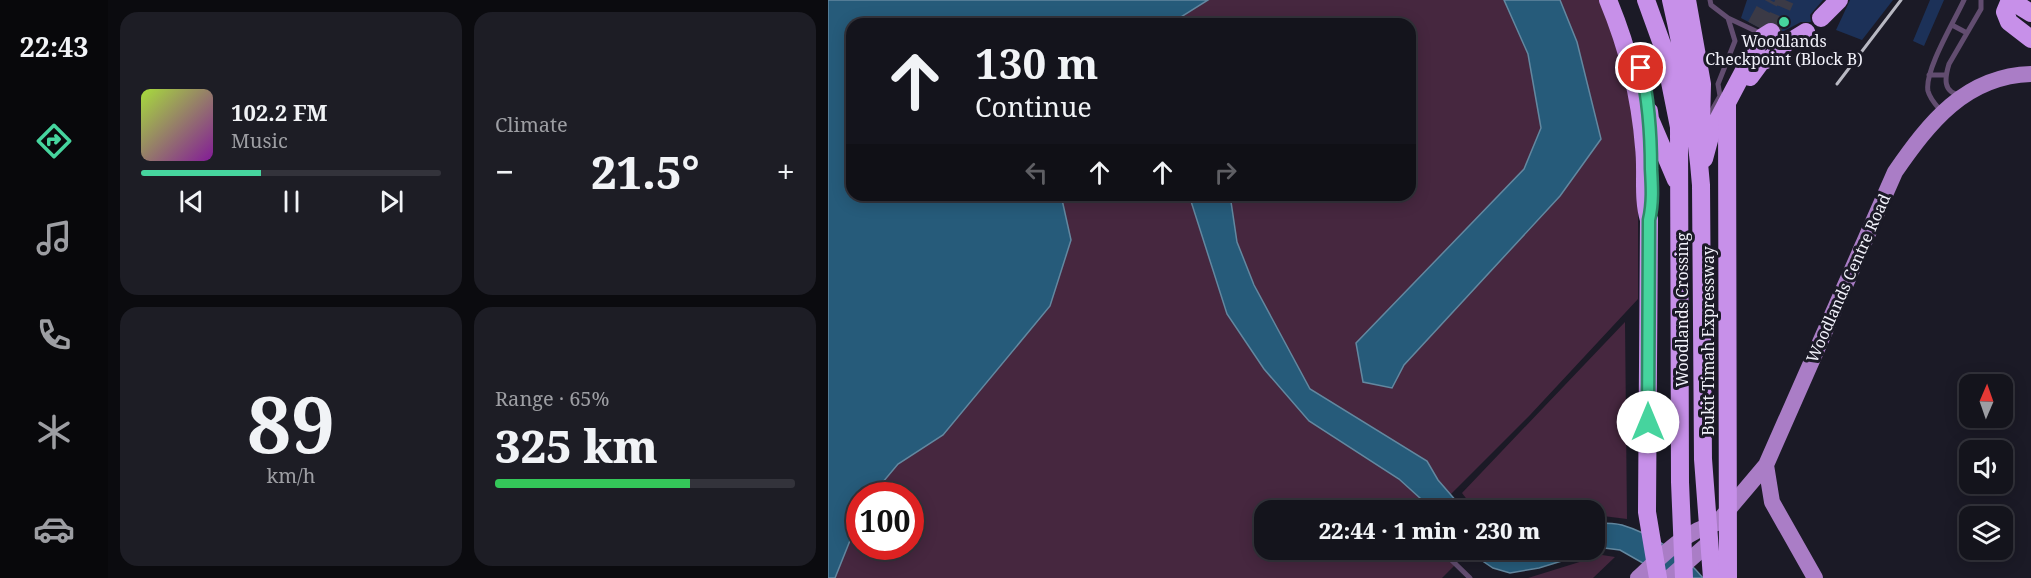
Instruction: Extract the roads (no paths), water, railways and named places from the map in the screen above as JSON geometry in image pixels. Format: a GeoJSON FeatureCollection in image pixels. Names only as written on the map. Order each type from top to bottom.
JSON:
{"type":"FeatureCollection","features":[{"type":"Feature","properties":{"kind":"highway"},"geometry":{"type":"LineString","coordinates":[[1608,0],[1622,33],[1635,79],[1643,126],[1649,195]]}},
{"type":"Feature","properties":{"kind":"highway","name":"Woodlands Crossing"},"geometry":{"type":"LineString","coordinates":[[1617,0],[1625,15],[1641,68],[1650,119],[1678,186]]}},
{"type":"Feature","properties":{"kind":"highway","name":"Woodlands Crossing"},"geometry":{"type":"LineString","coordinates":[[1636,0],[1664,81],[1679,141],[1680,482],[1684,571]]}},
{"type":"Feature","properties":{"kind":"highway"},"geometry":{"type":"LineString","coordinates":[[1647,0],[1670,76],[1676,104],[1679,141]]}},
{"type":"Feature","properties":{"kind":"highway","name":"Woodlands Crossing"},"geometry":{"type":"LineString","coordinates":[[1671,0],[1683,52],[1698,144],[1701,185],[1703,459],[1712,578]]}},
{"type":"Feature","properties":{"kind":"highway","name":"Woodlands Crossing"},"geometry":{"type":"LineString","coordinates":[[1687,0],[1702,84],[1698,144]]}},
{"type":"Feature","properties":{"kind":"highway"},"geometry":{"type":"LineString","coordinates":[[1821,18],[1839,0]]}},
{"type":"Feature","properties":{"kind":"highway"},"geometry":{"type":"LineString","coordinates":[[2031,13],[2010,0],[2005,12],[2009,22],[2031,39]]}},
{"type":"Feature","properties":{"kind":"highway","name":"Woodlands Crossing"},"geometry":{"type":"LineString","coordinates":[[1701,185],[1708,141],[1738,83],[1748,41],[1761,31]]}},
{"type":"Feature","properties":{"kind":"highway"},"geometry":{"type":"LineString","coordinates":[[1738,83],[1753,75],[1761,62],[1773,57],[1777,50],[1793,39]]}},
{"type":"Feature","properties":{"kind":"highway","name":"Bukit Timah Expressway"},"geometry":{"type":"LineString","coordinates":[[1727,103],[1728,578]]}},
{"type":"Feature","properties":{"kind":"highway"},"geometry":{"type":"LineString","coordinates":[[1650,119],[1647,512],[1658,578]]}},
{"type":"Feature","properties":{"kind":"main road","name":"Woodlands Centre Road"},"geometry":{"type":"LineString","coordinates":[[1708,534],[1766,465],[1895,172],[1916,141],[1942,112],[1982,84],[2012,75],[2031,75]]}},
{"type":"Feature","properties":{"kind":"main road"},"geometry":{"type":"LineString","coordinates":[[1766,465],[1772,502],[1815,578]]}},
{"type":"Feature","properties":{"kind":"main road"},"geometry":{"type":"LineString","coordinates":[[1638,578],[1682,538],[1708,534]]}},
{"type":"Feature","properties":{"kind":"main road"},"geometry":{"type":"LineString","coordinates":[[1669,578],[1684,571],[1708,534]]}},
{"type":"Feature","properties":{"kind":"lane"},"geometry":{"type":"LineString","coordinates":[[1710,0],[1711,5],[1728,18],[1761,31],[1793,39]]}},
{"type":"Feature","properties":{"kind":"lane"},"geometry":{"type":"LineString","coordinates":[[1942,112],[1933,102],[1928,91],[1929,75],[1964,0]]}},
{"type":"Feature","properties":{"kind":"lane"},"geometry":{"type":"LineString","coordinates":[[1965,95],[1956,94],[1948,89],[1945,84],[1946,75],[1949,64],[1981,9],[1981,0]]}},
{"type":"Feature","properties":{"kind":"lane"},"geometry":{"type":"LineString","coordinates":[[1698,144],[1709,115],[1720,96],[1718,84],[1735,41],[1728,18]]}},
{"type":"Feature","properties":{"kind":"lane"},"geometry":{"type":"LineString","coordinates":[[1952,25],[1967,33]]}},
{"type":"Feature","properties":{"kind":"lane"},"geometry":{"type":"LineString","coordinates":[[1929,75],[1946,75]]}},
{"type":"Feature","properties":{"kind":"lane"},"geometry":{"type":"LineString","coordinates":[[1451,560],[1470,578]]}},
{"type":"Feature","properties":{"kind":"water"},"geometry":{"type":"Polygon","coordinates":[[[828,0],[1208,0],[1179,18],[846,18],[846,201],[1062,201],[1071,240],[1050,306],[943,435],[898,464],[883,482],[846,482],[846,550],[835,578],[828,578],[828,0]]]}},
{"type":"Feature","properties":{"kind":"water"},"geometry":{"type":"Polygon","coordinates":[[[1504,0],[1560,0],[1577,42],[1601,139],[1560,196],[1404,365],[1392,388],[1363,382],[1356,343],[1524,169],[1541,128],[1528,54],[1504,0]]]}},
{"type":"Feature","properties":{"kind":"water"},"geometry":{"type":"Polygon","coordinates":[[[1191,201],[1231,201],[1237,242],[1254,285],[1310,389],[1427,461],[1438,480],[1455,500],[1422,500],[1399,479],[1309,421],[1264,369],[1227,314],[1191,201]]]}},
{"type":"Feature","properties":{"kind":"water"},"geometry":{"type":"Polygon","coordinates":[[[1605,523],[1622,525],[1655,539],[1687,561],[1703,578],[1669,578],[1620,550],[1605,548],[1605,523]]]}},
{"type":"Feature","properties":{"kind":"water"},"geometry":{"type":"Polygon","coordinates":[[[1481,560],[1565,560],[1539,568],[1510,573],[1493,568],[1481,560]]]}},
{"type":"Feature","properties":{"kind":"tunnel"},"geometry":{"type":"LineString","coordinates":[[1756,26],[1770,0]]}},
{"type":"Feature","properties":{"kind":"tunnel"},"geometry":{"type":"LineString","coordinates":[[1771,32],[1785,0]]}},
{"type":"Feature","properties":{"kind":"railway"},"geometry":{"type":"LineString","coordinates":[[1837,84],[1901,0]]}},
{"type":"Feature","properties":{"kind":"place","name":"Woodlands Checkpoint (Block B)"},"geometry":{"type":"Point","coordinates":[1784,22]}}]}
